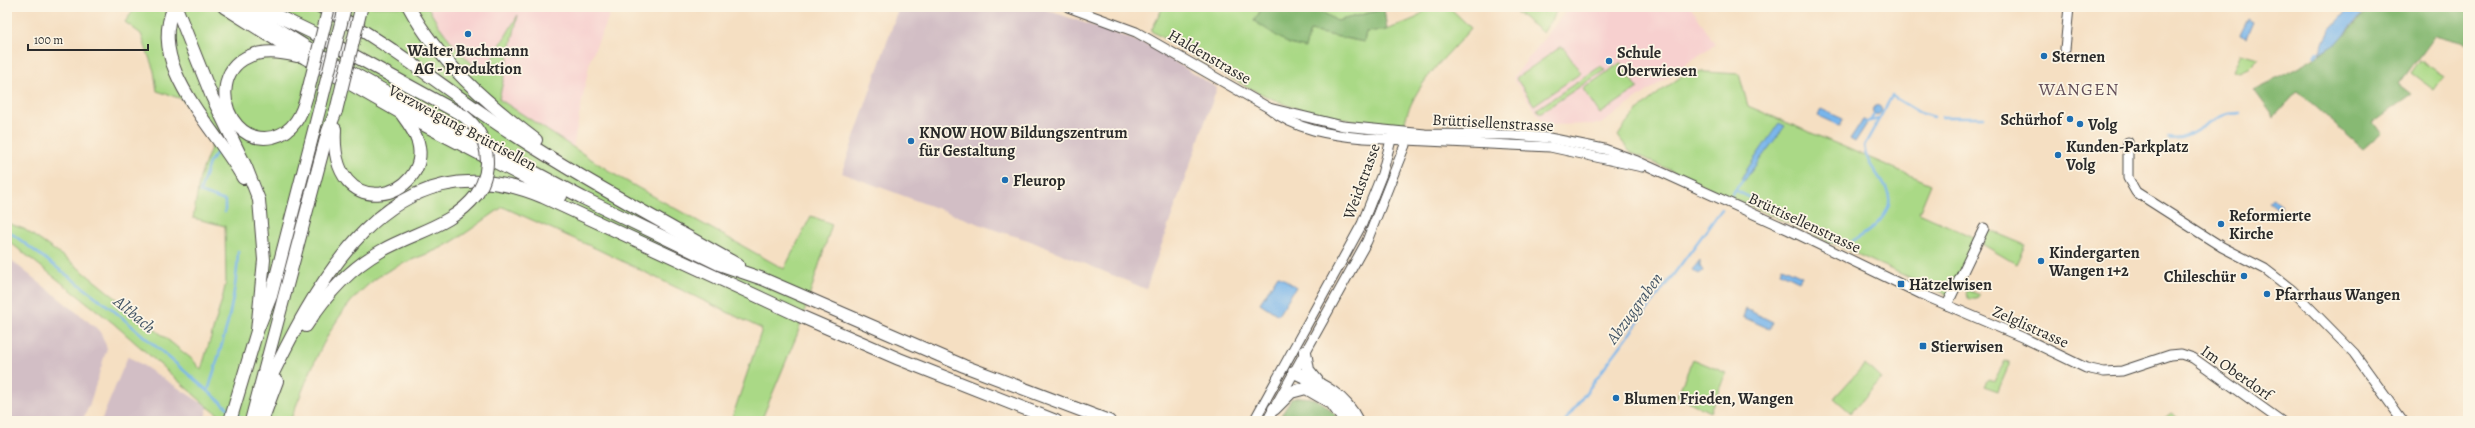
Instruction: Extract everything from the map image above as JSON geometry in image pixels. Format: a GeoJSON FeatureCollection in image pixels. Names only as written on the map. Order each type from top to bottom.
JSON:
{"type":"FeatureCollection","features":[{"type":"Feature","properties":{"kind":"highway"},"geometry":{"type":"LineString","coordinates":[[175,7],[170,20],[169,48],[176,74],[191,100],[237,166],[260,219]]}},
{"type":"Feature","properties":{"kind":"highway"},"geometry":{"type":"LineString","coordinates":[[175,7],[212,97],[251,176],[258,200],[264,265],[257,331]]}},
{"type":"Feature","properties":{"kind":"highway","name":"Verzweigung Brüttisellen"},"geometry":{"type":"LineString","coordinates":[[224,7],[305,58],[401,113],[585,208],[606,224]]}},
{"type":"Feature","properties":{"kind":"highway"},"geometry":{"type":"LineString","coordinates":[[242,7],[363,80],[541,176],[719,264],[763,280],[964,366],[1109,421]]}},
{"type":"Feature","properties":{"kind":"highway"},"geometry":{"type":"LineString","coordinates":[[256,416],[289,354],[318,308],[338,284],[376,254],[456,215],[477,194],[487,172],[486,149],[479,132],[464,116],[299,25],[259,7]]}},
{"type":"Feature","properties":{"kind":"highway"},"geometry":{"type":"LineString","coordinates":[[321,7],[381,42],[524,141],[763,280]]}},
{"type":"Feature","properties":{"kind":"highway"},"geometry":{"type":"LineString","coordinates":[[305,58],[274,52],[250,55],[234,68],[228,78],[225,93],[229,113],[238,127],[251,135],[266,138],[279,135],[292,126],[300,116],[307,95],[329,7]]}},
{"type":"Feature","properties":{"kind":"highway"},"geometry":{"type":"LineString","coordinates":[[230,421],[257,331],[271,296],[345,7]]}},
{"type":"Feature","properties":{"kind":"highway"},"geometry":{"type":"LineString","coordinates":[[409,7],[430,39],[469,83],[519,127],[592,181]]}},
{"type":"Feature","properties":{"kind":"highway"},"geometry":{"type":"LineString","coordinates":[[256,416],[328,131],[336,111],[362,8]]}},
{"type":"Feature","properties":{"kind":"highway"},"geometry":{"type":"LineString","coordinates":[[336,111],[334,150],[339,169],[352,186],[376,194],[390,192],[404,185],[413,174],[417,164],[418,142],[401,113]]}},
{"type":"Feature","properties":{"kind":"highway"},"geometry":{"type":"LineString","coordinates":[[256,416],[281,354],[325,280],[366,230],[386,211],[406,198],[426,189],[469,180],[493,181],[523,189],[606,224],[800,316],[899,359],[1056,421]]}},
{"type":"Feature","properties":{"kind":"highway"},"geometry":{"type":"LineString","coordinates":[[1305,352],[1308,370],[1321,384],[1345,402],[1357,421]]}},
{"type":"Feature","properties":{"kind":"highway"},"geometry":{"type":"LineString","coordinates":[[1290,371],[1321,384]]}},
{"type":"Feature","properties":{"kind":"highway"},"geometry":{"type":"LineString","coordinates":[[1290,371],[1309,388],[1332,404],[1345,421]]}},
{"type":"Feature","properties":{"kind":"highway"},"geometry":{"type":"LineString","coordinates":[[1274,409],[1294,390],[1309,388]]}},
{"type":"Feature","properties":{"kind":"street","name":"Haldenstrasse"},"geometry":{"type":"LineString","coordinates":[[1068,7],[1136,32],[1270,108],[1280,117],[1320,132],[1340,136],[1391,140],[1404,136]]}},
{"type":"Feature","properties":{"kind":"street"},"geometry":{"type":"LineString","coordinates":[[2065,49],[2069,7]]}},
{"type":"Feature","properties":{"kind":"street","name":"Haldenstrasse"},"geometry":{"type":"LineString","coordinates":[[1270,108],[1343,126],[1404,136]]}},
{"type":"Feature","properties":{"kind":"street","name":"Brüttisellenstrasse"},"geometry":{"type":"LineString","coordinates":[[1404,136],[1550,147],[1649,168],[1765,219],[1920,294],[1947,305]]}},
{"type":"Feature","properties":{"kind":"street","name":"Weidstrasse"},"geometry":{"type":"LineString","coordinates":[[1254,421],[1305,352],[1367,241],[1386,197],[1404,136]]}},
{"type":"Feature","properties":{"kind":"street","name":"Weidstrasse"},"geometry":{"type":"LineString","coordinates":[[1267,421],[1274,409],[1301,346],[1302,335],[1362,224],[1382,174],[1391,140]]}},
{"type":"Feature","properties":{"kind":"street"},"geometry":{"type":"LineString","coordinates":[[2128,142],[2128,178],[2136,192],[2222,247],[2265,269],[2292,290],[2354,353],[2403,421]]}},
{"type":"Feature","properties":{"kind":"street"},"geometry":{"type":"LineString","coordinates":[[1947,305],[1984,228]]}},
{"type":"Feature","properties":{"kind":"street","name":"Zelglistrasse"},"geometry":{"type":"LineString","coordinates":[[1947,305],[2086,368],[2104,372]]}},
{"type":"Feature","properties":{"kind":"street","name":"Im Oberdorf"},"geometry":{"type":"LineString","coordinates":[[2104,372],[2122,371],[2170,355],[2187,355],[2204,365],[2281,421]]}},
{"type":"Feature","properties":{"kind":"street"},"geometry":{"type":"LineString","coordinates":[[1274,409],[1286,376],[1290,371]]}},
{"type":"Feature","properties":{"kind":"shaded area"},"geometry":{"type":"Polygon","coordinates":[[[428,7],[613,7],[590,60],[573,148],[499,99],[517,17],[483,74],[465,57],[436,24],[428,7]]]}},
{"type":"Feature","properties":{"kind":"shaded area"},"geometry":{"type":"Polygon","coordinates":[[[899,7],[1038,7],[1146,44],[1217,88],[1146,289],[1028,240],[998,231],[842,173],[899,7]]]}},
{"type":"Feature","properties":{"kind":"shaded area","name":"Schule Oberwiesen"},"geometry":{"type":"Polygon","coordinates":[[[1569,7],[1691,7],[1715,44],[1601,124],[1545,125],[1513,78],[1569,7]]]}},
{"type":"Feature","properties":{"kind":"shaded area"},"geometry":{"type":"Polygon","coordinates":[[[7,257],[100,331],[107,348],[89,406],[82,421],[7,421],[7,257]]]}},
{"type":"Feature","properties":{"kind":"shaded area"},"geometry":{"type":"Polygon","coordinates":[[[128,356],[208,407],[204,421],[101,421],[128,356]]]}},
{"type":"Feature","properties":{"kind":"green space"},"geometry":{"type":"Polygon","coordinates":[[[136,7],[428,7],[439,26],[452,43],[483,74],[518,15],[499,99],[617,176],[784,269],[811,216],[832,224],[797,335],[761,421],[731,421],[762,329],[597,249],[503,207],[451,243],[395,267],[381,275],[358,294],[333,326],[323,344],[290,421],[228,421],[208,407],[113,323],[7,240],[7,223],[24,229],[71,262],[193,360],[201,370],[226,282],[225,226],[193,218],[200,177],[213,142],[182,99],[157,91],[154,71],[141,34],[125,22],[136,7]]]}},
{"type":"Feature","properties":{"kind":"green space"},"geometry":{"type":"Polygon","coordinates":[[[1163,7],[1263,7],[1254,21],[1304,48],[1310,31],[1364,42],[1366,32],[1387,30],[1416,18],[1429,7],[1449,7],[1471,28],[1440,62],[1422,85],[1408,111],[1404,126],[1343,119],[1313,113],[1284,104],[1250,88],[1216,70],[1151,31],[1163,7]]]}},
{"type":"Feature","properties":{"kind":"green space"},"geometry":{"type":"Polygon","coordinates":[[[1263,7],[1314,7],[1337,21],[1384,9],[1387,30],[1366,32],[1364,42],[1310,31],[1305,48],[1289,44],[1254,21],[1263,7]]]}},
{"type":"Feature","properties":{"kind":"green space"},"geometry":{"type":"Polygon","coordinates":[[[1314,7],[1384,7],[1384,9],[1337,21],[1314,7]]]}},
{"type":"Feature","properties":{"kind":"green space"},"geometry":{"type":"Polygon","coordinates":[[[1510,7],[1559,7],[1543,33],[1510,7]]]}},
{"type":"Feature","properties":{"kind":"green space"},"geometry":{"type":"Polygon","coordinates":[[[2368,7],[2468,7],[2468,44],[2435,35],[2399,84],[2412,94],[2373,122],[2381,133],[2363,149],[2298,91],[2274,117],[2254,90],[2303,65],[2331,47],[2344,36],[2368,7]]]}},
{"type":"Feature","properties":{"kind":"green space"},"geometry":{"type":"Polygon","coordinates":[[[1562,46],[1581,73],[1534,105],[1516,78],[1562,46]]]}},
{"type":"Feature","properties":{"kind":"green space"},"geometry":{"type":"Polygon","coordinates":[[[2241,53],[2259,58],[2248,69],[2239,73],[2233,71],[2241,53]]]}},
{"type":"Feature","properties":{"kind":"green space"},"geometry":{"type":"Polygon","coordinates":[[[2420,60],[2444,76],[2434,90],[2411,73],[2420,60]]]}},
{"type":"Feature","properties":{"kind":"green space"},"geometry":{"type":"Polygon","coordinates":[[[1620,63],[1638,88],[1600,114],[1583,89],[1620,63]]]}},
{"type":"Feature","properties":{"kind":"green space"},"geometry":{"type":"Polygon","coordinates":[[[1601,66],[1605,70],[1540,113],[1537,109],[1601,66]]]}},
{"type":"Feature","properties":{"kind":"green space"},"geometry":{"type":"Polygon","coordinates":[[[1689,71],[1739,74],[1748,106],[1931,184],[1919,213],[1975,238],[1950,296],[1630,152],[1618,136],[1625,126],[1650,100],[1689,71]]]}},
{"type":"Feature","properties":{"kind":"green space"},"geometry":{"type":"Polygon","coordinates":[[[1989,230],[2025,245],[2016,264],[1982,244],[1989,230]]]}},
{"type":"Feature","properties":{"kind":"green space"},"geometry":{"type":"Polygon","coordinates":[[[1968,290],[1980,295],[1977,299],[1969,299],[1966,294],[1968,290]]]}},
{"type":"Feature","properties":{"kind":"green space"},"geometry":{"type":"Polygon","coordinates":[[[1693,359],[1726,373],[1710,412],[1677,396],[1693,359]]]}},
{"type":"Feature","properties":{"kind":"green space"},"geometry":{"type":"Polygon","coordinates":[[[2005,361],[2009,362],[2009,365],[1998,391],[1984,386],[1988,379],[1994,381],[2005,361]]]}},
{"type":"Feature","properties":{"kind":"green space"},"geometry":{"type":"Polygon","coordinates":[[[1865,364],[1881,379],[1851,413],[1834,398],[1865,364]]]}},
{"type":"Feature","properties":{"kind":"green space"},"geometry":{"type":"Polygon","coordinates":[[[1299,397],[1317,400],[1327,406],[1340,421],[1278,421],[1291,399],[1299,397]]]}},
{"type":"Feature","properties":{"kind":"green space"},"geometry":{"type":"Polygon","coordinates":[[[2171,413],[2182,421],[2161,421],[2171,413]]]}},
{"type":"Feature","properties":{"kind":"water"},"geometry":{"type":"Polygon","coordinates":[[[2350,7],[2356,9],[2361,15],[2337,43],[2319,54],[2329,30],[2350,7]]]}},
{"type":"Feature","properties":{"kind":"water"},"geometry":{"type":"Polygon","coordinates":[[[2248,19],[2253,22],[2246,38],[2240,35],[2248,19]]]}},
{"type":"Feature","properties":{"kind":"water"},"geometry":{"type":"Polygon","coordinates":[[[1875,106],[1879,106],[1881,110],[1879,114],[1875,114],[1873,112],[1873,108],[1875,106]]]}},
{"type":"Feature","properties":{"kind":"water"},"geometry":{"type":"Polygon","coordinates":[[[1821,109],[1843,119],[1840,126],[1818,116],[1821,109]]]}},
{"type":"Feature","properties":{"kind":"water"},"geometry":{"type":"Polygon","coordinates":[[[1863,119],[1868,122],[1855,142],[1850,139],[1863,119]]]}},
{"type":"Feature","properties":{"kind":"water"},"geometry":{"type":"Polygon","coordinates":[[[1779,123],[1785,126],[1744,181],[1741,179],[1743,175],[1779,123]]]}},
{"type":"Feature","properties":{"kind":"water"},"geometry":{"type":"Polygon","coordinates":[[[2273,198],[2282,205],[2278,209],[2269,202],[2273,198]]]}},
{"type":"Feature","properties":{"kind":"water"},"geometry":{"type":"Polygon","coordinates":[[[1700,260],[1700,266],[1703,271],[1699,274],[1692,270],[1700,260]]]}},
{"type":"Feature","properties":{"kind":"water"},"geometry":{"type":"Polygon","coordinates":[[[1782,267],[1802,276],[1799,281],[1780,272],[1782,267]]]}},
{"type":"Feature","properties":{"kind":"water"},"geometry":{"type":"Polygon","coordinates":[[[1278,275],[1296,287],[1278,315],[1260,303],[1278,275]]]}},
{"type":"Feature","properties":{"kind":"water"},"geometry":{"type":"Polygon","coordinates":[[[1746,309],[1773,322],[1770,329],[1743,317],[1746,309]]]}},
{"type":"Feature","properties":{"kind":"waterway"},"geometry":{"type":"LineString","coordinates":[[2315,56],[2318,53]]}},
{"type":"Feature","properties":{"kind":"waterway"},"geometry":{"type":"LineString","coordinates":[[1735,190],[1839,243],[1851,241],[1870,230],[1883,217],[1889,206],[1889,196],[1867,158],[1864,146],[1892,96],[1920,113],[1933,117]]}},
{"type":"Feature","properties":{"kind":"waterway"},"geometry":{"type":"LineString","coordinates":[[2168,138],[2176,139],[2183,137],[2191,134],[2221,116],[2240,113]]}},
{"type":"Feature","properties":{"kind":"waterway"},"geometry":{"type":"LineString","coordinates":[[1871,120],[1874,114]]}},
{"type":"Feature","properties":{"kind":"waterway"},"geometry":{"type":"LineString","coordinates":[[1942,117],[1984,117]]}},
{"type":"Feature","properties":{"kind":"waterway"},"geometry":{"type":"LineString","coordinates":[[1868,122],[1878,119]]}},
{"type":"Feature","properties":{"kind":"waterway"},"geometry":{"type":"LineString","coordinates":[[218,151],[209,163],[200,192],[225,201],[225,212]]}},
{"type":"Feature","properties":{"kind":"waterway","name":"Abzuggraben"},"geometry":{"type":"LineString","coordinates":[[1732,194],[1743,180]]}},
{"type":"Feature","properties":{"kind":"waterway","name":"Abzuggraben"},"geometry":{"type":"LineString","coordinates":[[1565,421],[1722,209]]}},
{"type":"Feature","properties":{"kind":"waterway","name":"Altbach"},"geometry":{"type":"LineString","coordinates":[[7,230],[112,309],[229,409]]}},
{"type":"Feature","properties":{"kind":"waterway"},"geometry":{"type":"LineString","coordinates":[[208,391],[232,304],[238,251]]}},
{"type":"Feature","properties":{"kind":"waterway","name":"Altbach"},"geometry":{"type":"LineString","coordinates":[[236,414],[245,421]]}},
{"type":"Feature","properties":{"kind":"place","name":"Walter Buchmann AG - Produktion"},"geometry":{"type":"Point","coordinates":[468,34]}},
{"type":"Feature","properties":{"kind":"place","name":"Sternen"},"geometry":{"type":"Point","coordinates":[2044,56]}},
{"type":"Feature","properties":{"kind":"place","name":"Schule Oberwiesen"},"geometry":{"type":"Point","coordinates":[1609,61]}},
{"type":"Feature","properties":{"kind":"place","name":"Schürhof"},"geometry":{"type":"Point","coordinates":[2070,119]}},
{"type":"Feature","properties":{"kind":"place","name":"Volg"},"geometry":{"type":"Point","coordinates":[2080,124]}},
{"type":"Feature","properties":{"kind":"place","name":"KNOW HOW Bildungszentrum für Gestaltung"},"geometry":{"type":"Point","coordinates":[911,141]}},
{"type":"Feature","properties":{"kind":"place","name":"Kunden-Parkplatz Volg"},"geometry":{"type":"Point","coordinates":[2058,155]}},
{"type":"Feature","properties":{"kind":"place","name":"Fleurop"},"geometry":{"type":"Point","coordinates":[1005,180]}},
{"type":"Feature","properties":{"kind":"place","name":"Reformierte Kirche"},"geometry":{"type":"Point","coordinates":[2221,224]}},
{"type":"Feature","properties":{"kind":"place","name":"Kindergarten Wangen 1+2"},"geometry":{"type":"Point","coordinates":[2041,261]}},
{"type":"Feature","properties":{"kind":"place","name":"Chileschür"},"geometry":{"type":"Point","coordinates":[2244,276]}},
{"type":"Feature","properties":{"kind":"place","name":"Hätzelwisen"},"geometry":{"type":"Point","coordinates":[1901,284]}},
{"type":"Feature","properties":{"kind":"place","name":"Pfarrhaus Wangen"},"geometry":{"type":"Point","coordinates":[2267,294]}},
{"type":"Feature","properties":{"kind":"place","name":"Stierwisen"},"geometry":{"type":"Point","coordinates":[1923,346]}},
{"type":"Feature","properties":{"kind":"place","name":"Blumen Frieden, Wangen"},"geometry":{"type":"Point","coordinates":[1616,398]}},
{"type":"Feature","properties":{"kind":"district","name":"WANGEN"},"geometry":{"type":"Point","coordinates":[2079,89]}}]}
